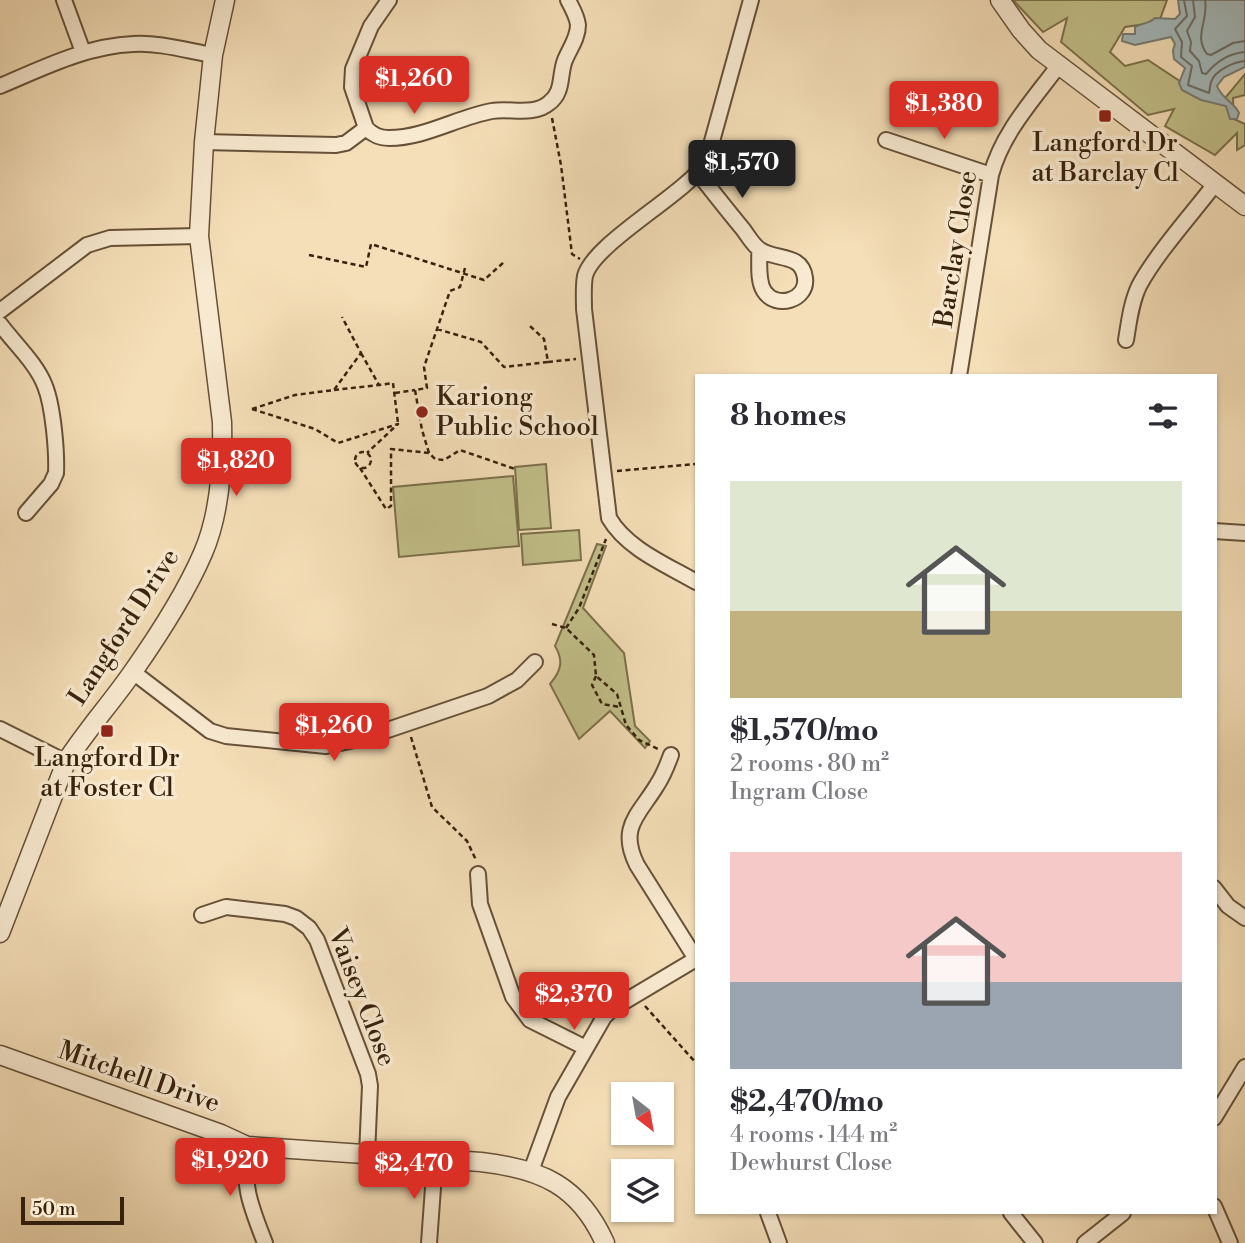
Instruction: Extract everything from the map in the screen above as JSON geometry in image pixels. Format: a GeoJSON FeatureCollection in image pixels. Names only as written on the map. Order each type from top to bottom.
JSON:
{"type":"FeatureCollection","features":[{"type":"Feature","properties":{"kind":"street"},"geometry":{"type":"LineString","coordinates":[[64,0],[83,52]]}},
{"type":"Feature","properties":{"kind":"street","name":"Langford Drive"},"geometry":{"type":"LineString","coordinates":[[0,933],[66,762],[133,672],[170,613],[204,552],[213,522],[223,449],[222,422],[199,236],[204,142],[213,55],[225,0]]}},
{"type":"Feature","properties":{"kind":"street"},"geometry":{"type":"LineString","coordinates":[[389,0],[372,26],[353,69],[352,87],[366,128],[375,136],[392,138],[441,128],[469,115],[502,109],[528,111],[546,105],[560,89],[565,61],[577,35],[576,15],[568,0]]}},
{"type":"Feature","properties":{"kind":"street"},"geometry":{"type":"LineString","coordinates":[[695,581],[639,548],[615,528],[609,518],[590,358],[585,276],[598,255],[698,173],[710,152],[751,0]]}},
{"type":"Feature","properties":{"kind":"street"},"geometry":{"type":"LineString","coordinates":[[1000,0],[1039,50],[1245,206]]}},
{"type":"Feature","properties":{"kind":"street"},"geometry":{"type":"LineString","coordinates":[[0,86],[83,52],[136,43],[213,55]]}},
{"type":"Feature","properties":{"kind":"street","name":"Barclay Close"},"geometry":{"type":"LineString","coordinates":[[959,374],[991,176],[1004,140],[1059,65]]}},
{"type":"Feature","properties":{"kind":"street"},"geometry":{"type":"LineString","coordinates":[[204,142],[336,145],[346,143],[366,128]]}},
{"type":"Feature","properties":{"kind":"street"},"geometry":{"type":"LineString","coordinates":[[886,140],[991,176]]}},
{"type":"Feature","properties":{"kind":"street"},"geometry":{"type":"LineString","coordinates":[[698,173],[759,249]]}},
{"type":"Feature","properties":{"kind":"street"},"geometry":{"type":"LineString","coordinates":[[1126,340],[1138,288],[1215,184]]}},
{"type":"Feature","properties":{"kind":"street"},"geometry":{"type":"LineString","coordinates":[[0,311],[86,245],[110,238],[199,236]]}},
{"type":"Feature","properties":{"kind":"street"},"geometry":{"type":"LineString","coordinates":[[0,324],[37,372],[45,385],[48,399],[56,473],[51,484],[26,513]]}},
{"type":"Feature","properties":{"kind":"street"},"geometry":{"type":"LineString","coordinates":[[1217,531],[1245,533]]}},
{"type":"Feature","properties":{"kind":"street"},"geometry":{"type":"LineString","coordinates":[[133,672],[210,731],[226,736],[326,746],[342,744],[496,692],[517,681],[535,662]]}},
{"type":"Feature","properties":{"kind":"street"},"geometry":{"type":"LineString","coordinates":[[0,729],[66,762]]}},
{"type":"Feature","properties":{"kind":"street"},"geometry":{"type":"LineString","coordinates":[[671,755],[662,778],[632,821],[631,849],[637,865],[695,957]]}},
{"type":"Feature","properties":{"kind":"street"},"geometry":{"type":"LineString","coordinates":[[478,874],[480,904],[513,997],[530,1020],[586,1048]]}},
{"type":"Feature","properties":{"kind":"street"},"geometry":{"type":"LineString","coordinates":[[1217,892],[1228,906],[1245,918]]}},
{"type":"Feature","properties":{"kind":"street","name":"Vaisey Close"},"geometry":{"type":"LineString","coordinates":[[202,915],[226,907],[273,912],[296,918],[309,928],[317,940],[368,1074],[370,1086],[367,1155]]}},
{"type":"Feature","properties":{"kind":"street"},"geometry":{"type":"LineString","coordinates":[[531,1171],[558,1097],[604,1017],[612,1009],[695,960]]}},
{"type":"Feature","properties":{"kind":"street","name":"Mitchell Drive"},"geometry":{"type":"LineString","coordinates":[[0,1055],[221,1133],[247,1146],[481,1162],[531,1171],[578,1200],[590,1215],[605,1243]]}},
{"type":"Feature","properties":{"kind":"street"},"geometry":{"type":"LineString","coordinates":[[1217,1113],[1245,1067]]}},
{"type":"Feature","properties":{"kind":"street"},"geometry":{"type":"LineString","coordinates":[[247,1146],[247,1195],[265,1243]]}},
{"type":"Feature","properties":{"kind":"street"},"geometry":{"type":"LineString","coordinates":[[429,1243],[435,1160]]}},
{"type":"Feature","properties":{"kind":"street"},"geometry":{"type":"LineString","coordinates":[[1217,1213],[1230,1243]]}},
{"type":"Feature","properties":{"kind":"street"},"geometry":{"type":"LineString","coordinates":[[768,1214],[779,1243]]}},
{"type":"Feature","properties":{"kind":"street"},"geometry":{"type":"LineString","coordinates":[[1012,1214],[1035,1243]]}},
{"type":"Feature","properties":{"kind":"street"},"geometry":{"type":"LineString","coordinates":[[1085,1243],[1122,1214]]}},
{"type":"Feature","properties":{"kind":"path"},"geometry":{"type":"LineString","coordinates":[[546,105],[552,116],[561,165],[572,254],[590,264]]}},
{"type":"Feature","properties":{"kind":"path"},"geometry":{"type":"LineString","coordinates":[[309,255],[366,267],[371,244],[484,280],[505,262]]}},
{"type":"Feature","properties":{"kind":"path"},"geometry":{"type":"LineString","coordinates":[[394,393],[427,388],[424,367],[450,291],[460,287],[465,268]]}},
{"type":"Feature","properties":{"kind":"path"},"geometry":{"type":"LineString","coordinates":[[342,317],[380,385]]}},
{"type":"Feature","properties":{"kind":"path"},"geometry":{"type":"LineString","coordinates":[[530,326],[544,339],[548,362]]}},
{"type":"Feature","properties":{"kind":"path"},"geometry":{"type":"LineString","coordinates":[[437,329],[481,342],[505,367],[590,358]]}},
{"type":"Feature","properties":{"kind":"path"},"geometry":{"type":"LineString","coordinates":[[334,390],[361,353]]}},
{"type":"Feature","properties":{"kind":"path"},"geometry":{"type":"LineString","coordinates":[[393,383],[398,424],[338,443],[315,429],[252,409],[295,395],[393,383]]}},
{"type":"Feature","properties":{"kind":"path"},"geometry":{"type":"LineString","coordinates":[[415,390],[422,430],[429,453],[435,459],[444,460],[460,450],[515,469]]}},
{"type":"Feature","properties":{"kind":"path"},"geometry":{"type":"LineString","coordinates":[[398,424],[368,453],[356,456],[355,462],[386,509],[391,506],[391,449],[429,453]]}},
{"type":"Feature","properties":{"kind":"path"},"geometry":{"type":"LineString","coordinates":[[360,468],[371,463],[368,453]]}},
{"type":"Feature","properties":{"kind":"path"},"geometry":{"type":"LineString","coordinates":[[603,472],[695,464]]}},
{"type":"Feature","properties":{"kind":"path"},"geometry":{"type":"LineString","coordinates":[[566,628],[579,608],[607,536],[615,528]]}},
{"type":"Feature","properties":{"kind":"path"},"geometry":{"type":"LineString","coordinates":[[552,624],[566,628],[594,655],[596,676],[592,685],[602,704],[622,707]]}},
{"type":"Feature","properties":{"kind":"path"},"geometry":{"type":"LineString","coordinates":[[596,676],[617,694],[626,725],[639,740],[671,755]]}},
{"type":"Feature","properties":{"kind":"path"},"geometry":{"type":"LineString","coordinates":[[407,723],[432,807],[467,841],[475,856],[478,874]]}},
{"type":"Feature","properties":{"kind":"path"},"geometry":{"type":"LineString","coordinates":[[637,994],[695,1062]]}},
{"type":"Feature","properties":{"kind":"shaded area"},"geometry":{"type":"Polygon","coordinates":[[[1013,0],[1167,0],[1159,22],[1125,27],[1110,52],[1125,66],[1148,60],[1195,91],[1221,103],[1245,74],[1245,95],[1233,98],[1234,119],[1245,124],[1245,145],[1237,150],[1237,133],[1215,155],[1165,126],[1174,109],[1148,115],[1061,42],[1067,18],[1043,32],[1013,0]]]}},
{"type":"Feature","properties":{"kind":"shaded area"},"geometry":{"type":"Polygon","coordinates":[[[546,464],[551,528],[519,530],[515,467],[546,464]]]}},
{"type":"Feature","properties":{"kind":"shaded area"},"geometry":{"type":"Polygon","coordinates":[[[513,476],[519,546],[399,557],[393,487],[513,476]]]}},
{"type":"Feature","properties":{"kind":"shaded area"},"geometry":{"type":"Polygon","coordinates":[[[579,530],[581,560],[523,565],[521,534],[579,530]]]}},
{"type":"Feature","properties":{"kind":"shaded area"},"geometry":{"type":"Polygon","coordinates":[[[597,544],[606,546],[583,608],[624,653],[635,726],[650,741],[645,748],[610,711],[579,739],[550,684],[560,666],[560,656],[555,646],[597,544]]]}},
{"type":"Feature","properties":{"kind":"water"},"geometry":{"type":"Polygon","coordinates":[[[1178,0],[1245,0],[1245,67],[1224,77],[1217,86],[1237,109],[1237,119],[1230,119],[1226,106],[1201,100],[1182,90],[1179,83],[1185,68],[1174,59],[1175,44],[1171,37],[1135,45],[1122,41],[1123,34],[1135,34],[1135,27],[1155,18],[1175,19],[1180,14],[1178,0]]]}},
{"type":"Feature","properties":{"kind":"place","name":"Langford Dr at Barclay Cl"},"geometry":{"type":"Point","coordinates":[1105,116]}},
{"type":"Feature","properties":{"kind":"place","name":"Kariong Public School"},"geometry":{"type":"Point","coordinates":[422,412]}},
{"type":"Feature","properties":{"kind":"place","name":"Langford Dr at Foster Cl"},"geometry":{"type":"Point","coordinates":[107,731]}}]}
